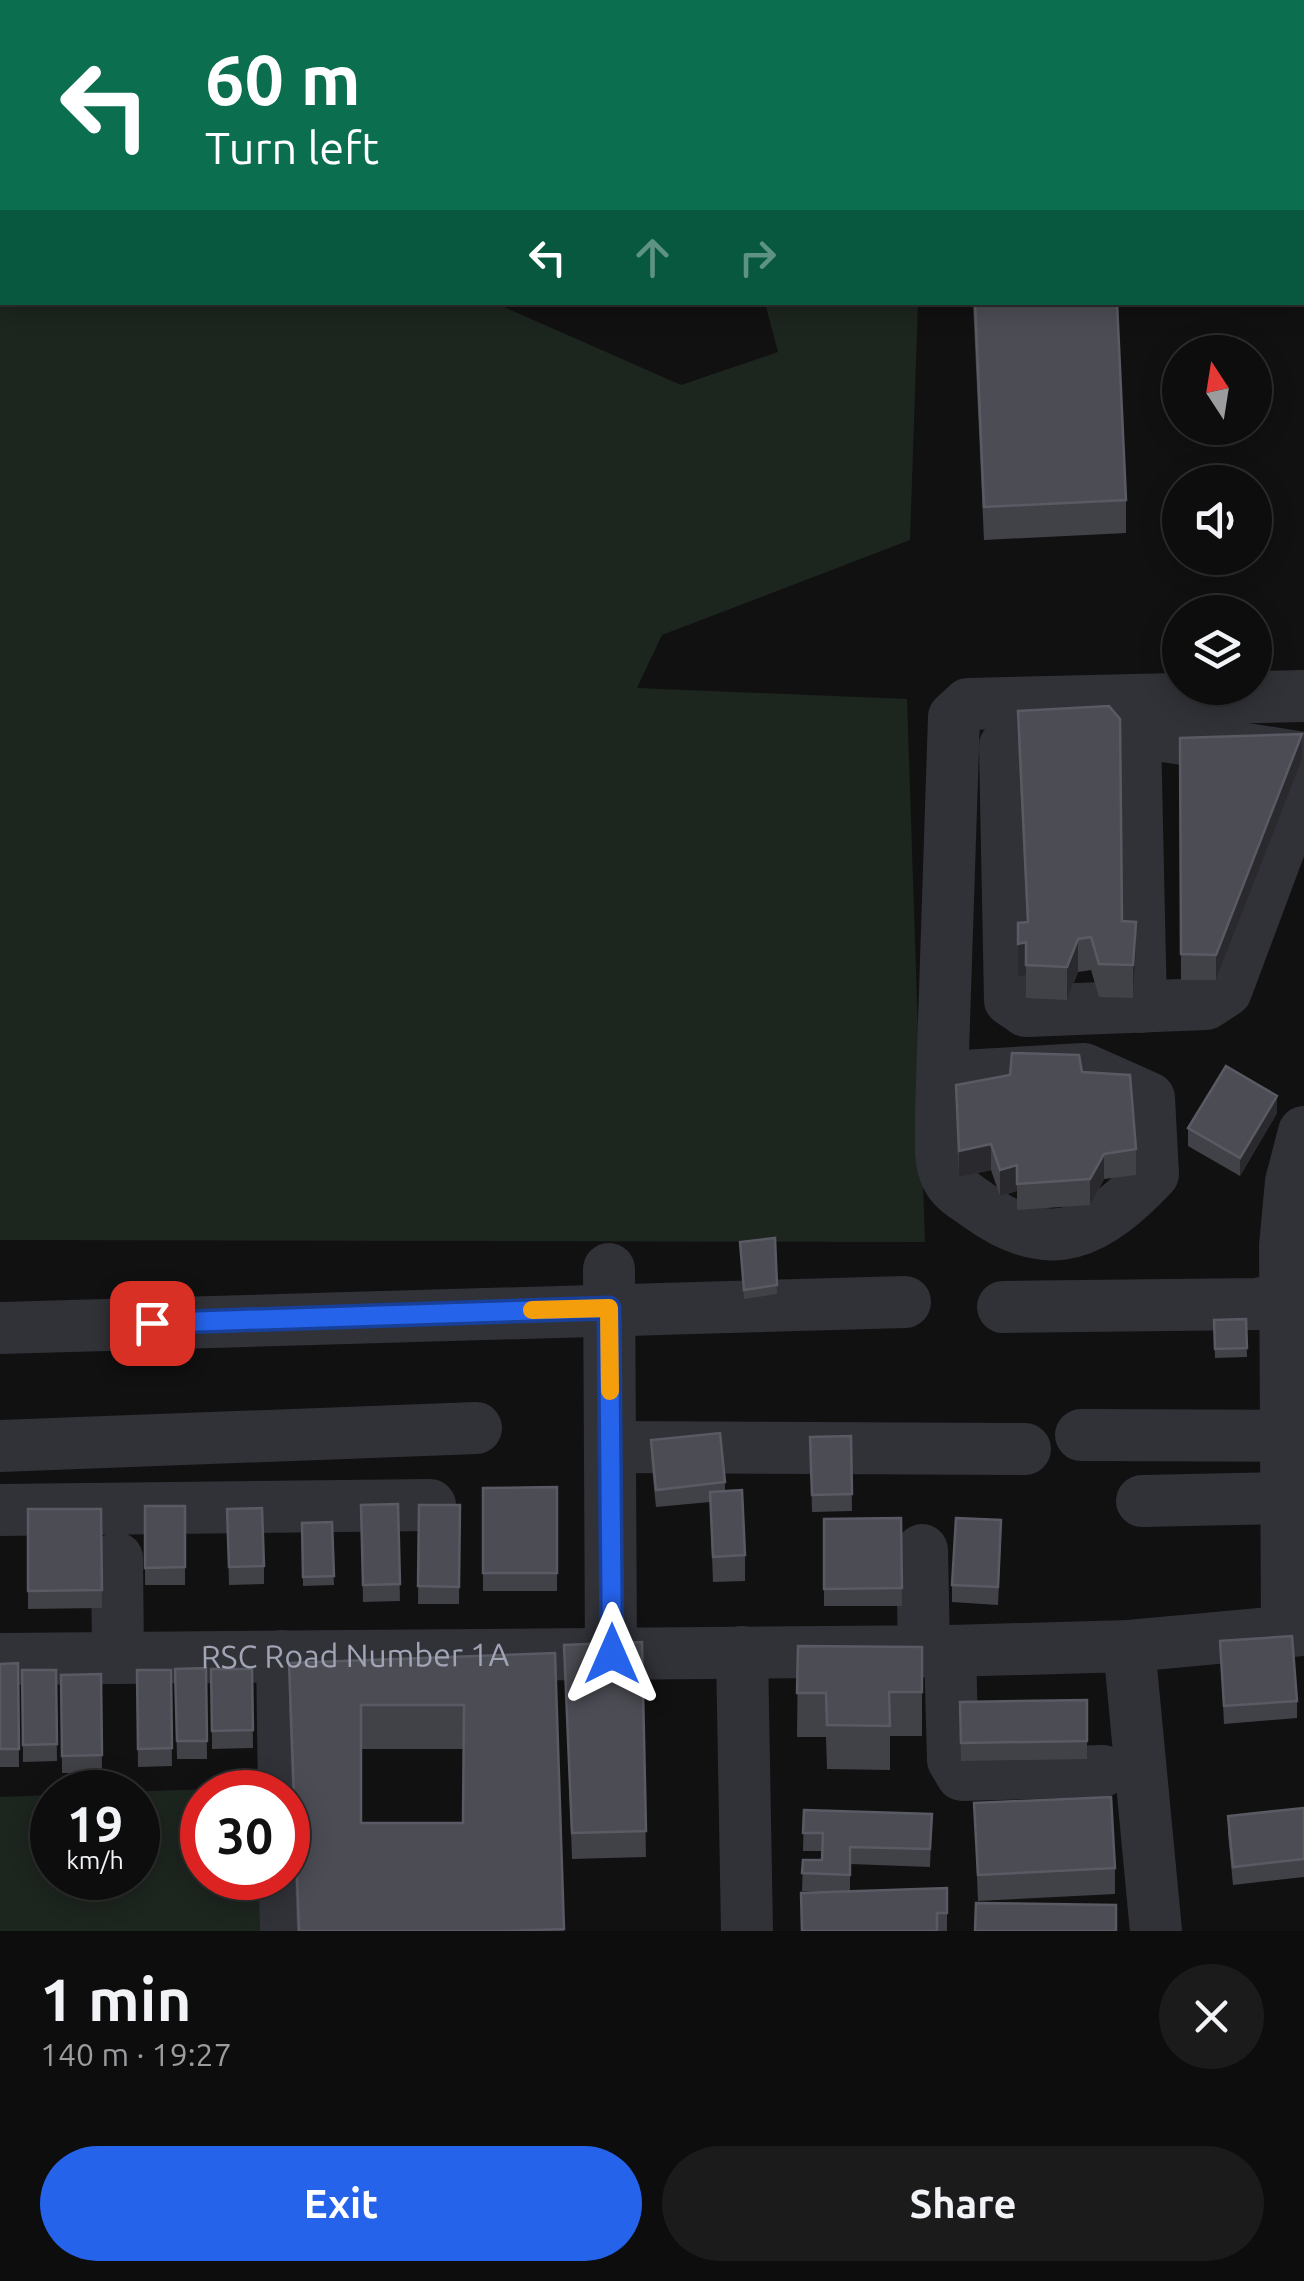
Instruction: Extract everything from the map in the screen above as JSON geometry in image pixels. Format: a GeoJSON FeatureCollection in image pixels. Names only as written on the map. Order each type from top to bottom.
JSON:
{"type":"FeatureCollection","features":[{"type":"Feature","properties":{"kind":"street"},"geometry":{"type":"LineString","coordinates":[[1304,696],[1152,726],[1017,733],[1004,746],[1010,1000],[1026,1011],[1157,1007],[1206,1004],[1226,991],[1304,782]]}},
{"type":"Feature","properties":{"kind":"street"},"geometry":{"type":"LineString","coordinates":[[946,1077],[954,718],[968,704],[1152,726],[1304,758]]}},
{"type":"Feature","properties":{"kind":"street"},"geometry":{"type":"LineString","coordinates":[[1152,726],[1157,1007]]}},
{"type":"Feature","properties":{"kind":"street"},"geometry":{"type":"LineString","coordinates":[[1295,1630],[1285,1498],[1294,1435],[1284,1297],[1291,1182],[1304,1132]]}},
{"type":"Feature","properties":{"kind":"street"},"geometry":{"type":"LineString","coordinates":[[609,1289],[612,1654]]}},
{"type":"Feature","properties":{"kind":"street"},"geometry":{"type":"LineString","coordinates":[[0,1328],[609,1289],[905,1302]]}},
{"type":"Feature","properties":{"kind":"street"},"geometry":{"type":"LineString","coordinates":[[1004,1307],[1258,1304],[1284,1297]]}},
{"type":"Feature","properties":{"kind":"street"},"geometry":{"type":"LineString","coordinates":[[0,1446],[476,1428]]}},
{"type":"Feature","properties":{"kind":"street"},"geometry":{"type":"LineString","coordinates":[[1081,1436],[1294,1435]]}},
{"type":"Feature","properties":{"kind":"street"},"geometry":{"type":"LineString","coordinates":[[612,1447],[1025,1449]]}},
{"type":"Feature","properties":{"kind":"street"},"geometry":{"type":"LineString","coordinates":[[1142,1501],[1285,1498]]}},
{"type":"Feature","properties":{"kind":"street"},"geometry":{"type":"LineString","coordinates":[[0,1510],[430,1505]]}},
{"type":"Feature","properties":{"kind":"street"},"geometry":{"type":"LineString","coordinates":[[922,1550],[953,1760],[962,1775],[1103,1771]]}},
{"type":"Feature","properties":{"kind":"street"},"geometry":{"type":"LineString","coordinates":[[117,1558],[118,1658]]}},
{"type":"Feature","properties":{"kind":"street","name":"RSC Road Number 1A"},"geometry":{"type":"LineString","coordinates":[[0,1659],[937,1651],[1129,1646],[1295,1630]]}},
{"type":"Feature","properties":{"kind":"street"},"geometry":{"type":"LineString","coordinates":[[1129,1646],[1156,1931]]}},
{"type":"Feature","properties":{"kind":"street"},"geometry":{"type":"LineString","coordinates":[[742,1652],[746,1931]]}},
{"type":"Feature","properties":{"kind":"street"},"geometry":{"type":"LineString","coordinates":[[282,1656],[284,1770]]}},
{"type":"Feature","properties":{"kind":"street"},"geometry":{"type":"LineString","coordinates":[[285,1900],[286,1931]]}},
{"type":"Feature","properties":{"kind":"shaded area"},"geometry":{"type":"Polygon","coordinates":[[[0,305],[500,305],[681,385],[778,352],[766,305],[918,305],[910,540],[662,635],[637,688],[907,699],[925,1242],[0,1240],[0,305]]]}},
{"type":"Feature","properties":{"kind":"shaded area"},"geometry":{"type":"Polygon","coordinates":[[[180,1790],[180,1900],[285,1900],[286,1931],[0,1931],[0,1797],[30,1796],[30,1900],[160,1900],[160,1791],[180,1790]]]}},
{"type":"Feature","properties":{"kind":"building"},"geometry":{"type":"Polygon","coordinates":[[[975,305],[1117,305],[1126,500],[984,507],[975,305]]]}},
{"type":"Feature","properties":{"kind":"building"},"geometry":{"type":"Polygon","coordinates":[[[1109,706],[1120,719],[1122,921],[1136,922],[1133,965],[1099,964],[1091,937],[1078,939],[1067,967],[1026,965],[1026,942],[1018,944],[1018,923],[1028,922],[1018,711],[1109,706]]]}},
{"type":"Feature","properties":{"kind":"building"},"geometry":{"type":"Polygon","coordinates":[[[1302,734],[1216,955],[1181,954],[1180,738],[1302,734]]]}},
{"type":"Feature","properties":{"kind":"building"},"geometry":{"type":"Polygon","coordinates":[[[1012,1053],[1079,1055],[1082,1072],[1130,1075],[1136,1149],[1104,1154],[1090,1179],[1017,1184],[1017,1165],[1000,1170],[991,1144],[959,1151],[956,1085],[1010,1075],[1012,1053]]]}},
{"type":"Feature","properties":{"kind":"building"},"geometry":{"type":"Polygon","coordinates":[[[1226,1066],[1277,1096],[1240,1158],[1188,1128],[1226,1066]]]}},
{"type":"Feature","properties":{"kind":"building"},"geometry":{"type":"Polygon","coordinates":[[[775,1238],[777,1285],[744,1290],[740,1242],[775,1238]]]}},
{"type":"Feature","properties":{"kind":"building"},"geometry":{"type":"Polygon","coordinates":[[[1246,1319],[1247,1348],[1215,1349],[1214,1320],[1246,1319]]]}},
{"type":"Feature","properties":{"kind":"building"},"geometry":{"type":"Polygon","coordinates":[[[720,1433],[725,1482],[656,1490],[651,1440],[720,1433]]]}},
{"type":"Feature","properties":{"kind":"building"},"geometry":{"type":"Polygon","coordinates":[[[851,1436],[852,1494],[812,1495],[810,1437],[851,1436]]]}},
{"type":"Feature","properties":{"kind":"building"},"geometry":{"type":"Polygon","coordinates":[[[557,1487],[557,1573],[483,1573],[483,1488],[557,1487]]]}},
{"type":"Feature","properties":{"kind":"building"},"geometry":{"type":"Polygon","coordinates":[[[742,1490],[745,1555],[713,1557],[710,1492],[742,1490]]]}},
{"type":"Feature","properties":{"kind":"building"},"geometry":{"type":"Polygon","coordinates":[[[398,1504],[400,1584],[363,1585],[361,1505],[398,1504]]]}},
{"type":"Feature","properties":{"kind":"building"},"geometry":{"type":"Polygon","coordinates":[[[419,1505],[460,1505],[459,1587],[418,1586],[419,1505]]]}},
{"type":"Feature","properties":{"kind":"building"},"geometry":{"type":"Polygon","coordinates":[[[145,1506],[185,1506],[185,1567],[145,1568],[145,1506]]]}},
{"type":"Feature","properties":{"kind":"building"},"geometry":{"type":"Polygon","coordinates":[[[262,1508],[264,1566],[229,1567],[227,1509],[262,1508]]]}},
{"type":"Feature","properties":{"kind":"building"},"geometry":{"type":"Polygon","coordinates":[[[28,1509],[101,1509],[102,1590],[28,1591],[28,1509]]]}},
{"type":"Feature","properties":{"kind":"building"},"geometry":{"type":"Polygon","coordinates":[[[901,1518],[902,1588],[824,1589],[824,1519],[901,1518]]]}},
{"type":"Feature","properties":{"kind":"building"},"geometry":{"type":"Polygon","coordinates":[[[956,1518],[1001,1520],[998,1587],[952,1585],[956,1518]]]}},
{"type":"Feature","properties":{"kind":"building"},"geometry":{"type":"Polygon","coordinates":[[[332,1522],[334,1576],[303,1577],[302,1523],[332,1522]]]}},
{"type":"Feature","properties":{"kind":"building"},"geometry":{"type":"Polygon","coordinates":[[[1292,1636],[1297,1701],[1224,1706],[1220,1641],[1292,1636]]]}},
{"type":"Feature","properties":{"kind":"building"},"geometry":{"type":"Polygon","coordinates":[[[642,1642],[646,1831],[572,1833],[564,1645],[642,1642]]]}},
{"type":"Feature","properties":{"kind":"building"},"geometry":{"type":"Polygon","coordinates":[[[798,1646],[922,1647],[922,1692],[889,1692],[890,1726],[827,1725],[826,1693],[797,1693],[798,1646]]]}},
{"type":"Feature","properties":{"kind":"building"},"geometry":{"type":"Polygon","coordinates":[[[555,1653],[564,1929],[299,1931],[298,1900],[310,1900],[310,1770],[293,1770],[289,1663],[555,1653]],[[361,1705],[361,1823],[463,1823],[464,1705],[361,1705]]]}},
{"type":"Feature","properties":{"kind":"building"},"geometry":{"type":"Polygon","coordinates":[[[18,1663],[19,1749],[0,1749],[0,1664],[18,1663]]]}},
{"type":"Feature","properties":{"kind":"building"},"geometry":{"type":"Polygon","coordinates":[[[206,1668],[207,1741],[177,1741],[175,1669],[206,1668]]]}},
{"type":"Feature","properties":{"kind":"building"},"geometry":{"type":"Polygon","coordinates":[[[211,1669],[252,1669],[253,1730],[212,1731],[211,1669]]]}},
{"type":"Feature","properties":{"kind":"building"},"geometry":{"type":"Polygon","coordinates":[[[22,1670],[56,1670],[57,1744],[23,1745],[22,1670]]]}},
{"type":"Feature","properties":{"kind":"building"},"geometry":{"type":"Polygon","coordinates":[[[137,1670],[171,1670],[172,1748],[138,1749],[137,1670]]]}},
{"type":"Feature","properties":{"kind":"building"},"geometry":{"type":"Polygon","coordinates":[[[101,1674],[102,1755],[62,1756],[61,1675],[101,1674]]]}},
{"type":"Feature","properties":{"kind":"building"},"geometry":{"type":"Polygon","coordinates":[[[1087,1700],[1087,1741],[961,1743],[960,1702],[1087,1700]]]}},
{"type":"Feature","properties":{"kind":"building"},"geometry":{"type":"Polygon","coordinates":[[[1111,1797],[1115,1868],[978,1875],[974,1803],[1111,1797]]]}},
{"type":"Feature","properties":{"kind":"building"},"geometry":{"type":"Polygon","coordinates":[[[1304,1808],[1304,1859],[1233,1867],[1228,1816],[1304,1808]]]}},
{"type":"Feature","properties":{"kind":"building"},"geometry":{"type":"Polygon","coordinates":[[[804,1810],[932,1814],[930,1849],[850,1847],[850,1875],[802,1873],[803,1860],[822,1860],[823,1833],[803,1833],[804,1810]]]}},
{"type":"Feature","properties":{"kind":"building"},"geometry":{"type":"Polygon","coordinates":[[[947,1888],[947,1913],[937,1913],[937,1931],[802,1931],[801,1893],[947,1888]]]}},
{"type":"Feature","properties":{"kind":"building"},"geometry":{"type":"Polygon","coordinates":[[[976,1903],[1116,1905],[1116,1931],[975,1931],[976,1903]]]}},
{"type":"Feature","properties":{"kind":"slow traffic"},"geometry":{"type":"LineString","coordinates":[[532,1310],[609,1308],[610,1391]]}},
{"type":"Feature","properties":{"kind":"route"},"geometry":{"type":"LineString","coordinates":[[152,1323],[609,1308],[612,1654]]}}]}
